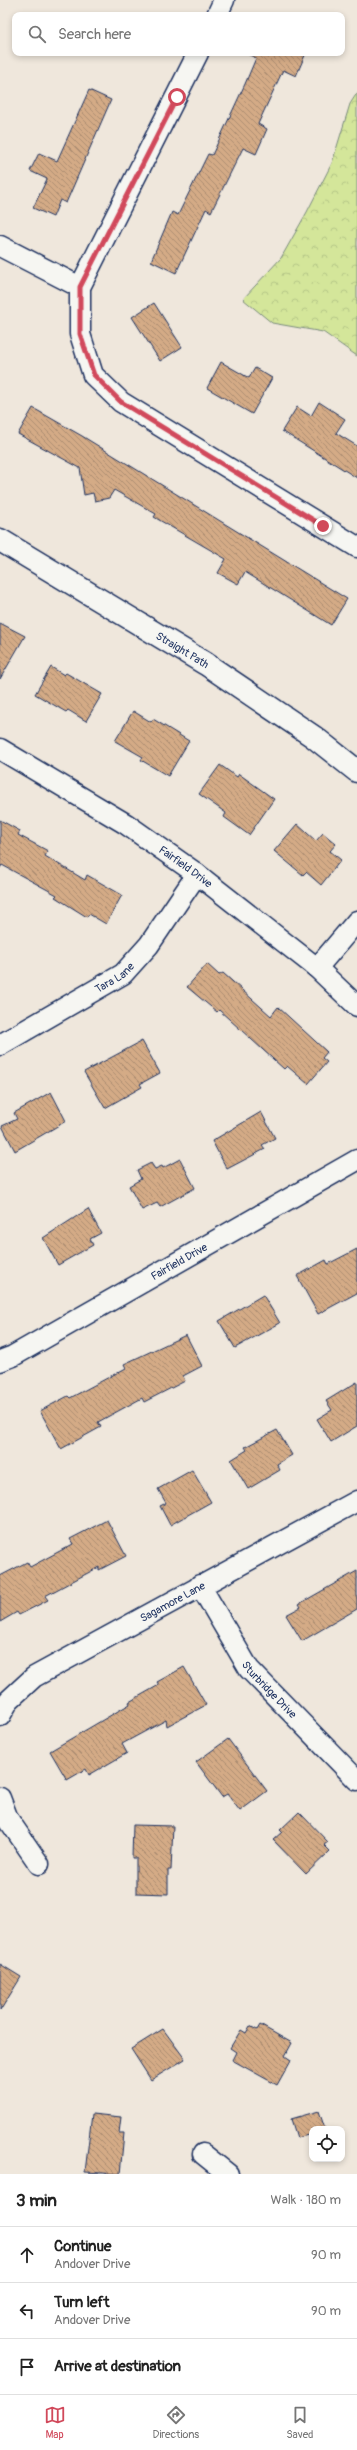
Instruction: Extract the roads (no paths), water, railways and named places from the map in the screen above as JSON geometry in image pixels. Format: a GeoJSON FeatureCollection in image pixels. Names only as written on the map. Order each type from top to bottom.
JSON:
{"type":"FeatureCollection","features":[{"type":"Feature","properties":{"kind":"main road","name":"Straight Path"},"geometry":{"type":"LineString","coordinates":[[0,540],[206,664],[314,737],[357,771]]}},
{"type":"Feature","properties":{"kind":"street"},"geometry":{"type":"LineString","coordinates":[[218,12],[224,0]]}},
{"type":"Feature","properties":{"kind":"street"},"geometry":{"type":"LineString","coordinates":[[196,56],[80,287],[80,334],[94,375],[121,402],[357,547]]}},
{"type":"Feature","properties":{"kind":"street"},"geometry":{"type":"LineString","coordinates":[[0,246],[80,287]]}},
{"type":"Feature","properties":{"kind":"street","name":"Fairfield Drive"},"geometry":{"type":"LineString","coordinates":[[0,749],[126,824],[196,874],[317,968],[357,1006]]}},
{"type":"Feature","properties":{"kind":"street","name":"Tara Lane"},"geometry":{"type":"LineString","coordinates":[[0,1045],[123,974],[149,945],[196,874]]}},
{"type":"Feature","properties":{"kind":"street"},"geometry":{"type":"LineString","coordinates":[[317,968],[357,921]]}},
{"type":"Feature","properties":{"kind":"street","name":"Fairfield Drive"},"geometry":{"type":"LineString","coordinates":[[0,1361],[13,1356],[357,1160]]}},
{"type":"Feature","properties":{"kind":"street","name":"Sagamore Lane"},"geometry":{"type":"LineString","coordinates":[[0,1716],[9,1700],[34,1677],[200,1585],[357,1501]]}},
{"type":"Feature","properties":{"kind":"street","name":"Sturbridge Drive"},"geometry":{"type":"LineString","coordinates":[[200,1585],[249,1669],[357,1780]]}},
{"type":"Feature","properties":{"kind":"street"},"geometry":{"type":"LineString","coordinates":[[0,1798],[8,1819],[39,1864]]}},
{"type":"Feature","properties":{"kind":"street"},"geometry":{"type":"LineString","coordinates":[[204,2154],[228,2174]]}}]}
